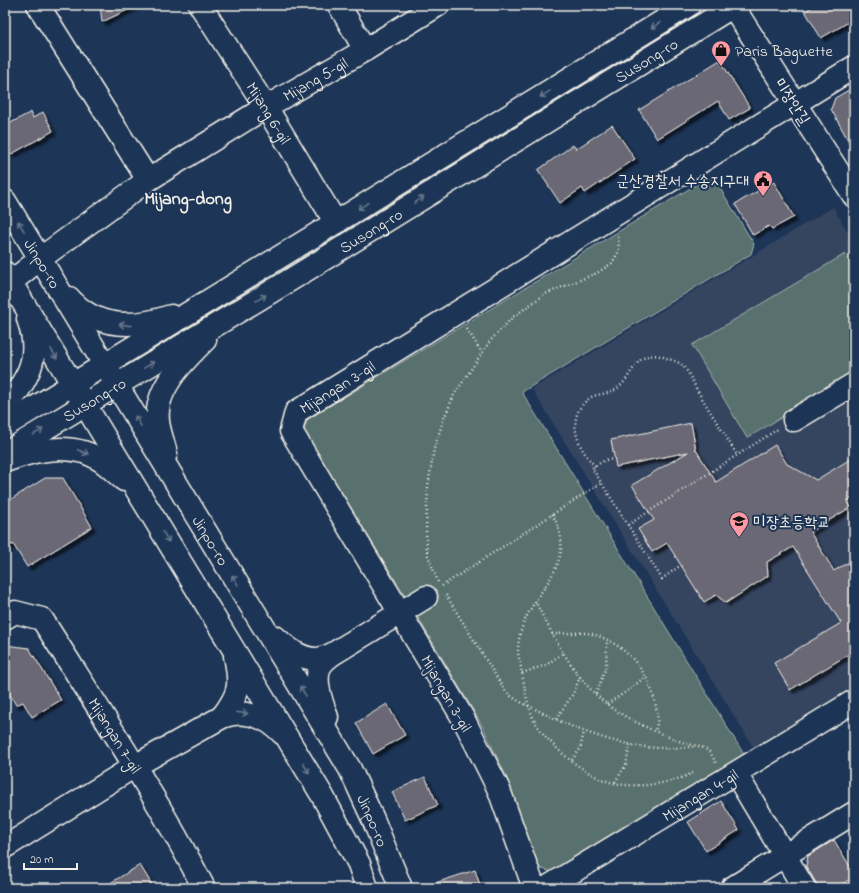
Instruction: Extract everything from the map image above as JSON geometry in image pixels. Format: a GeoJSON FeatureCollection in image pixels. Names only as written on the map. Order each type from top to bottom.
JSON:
{"type":"FeatureCollection","features":[{"type":"Feature","properties":{"kind":"street"},"geometry":{"type":"LineString","coordinates":[[38,5],[148,180]]}},
{"type":"Feature","properties":{"kind":"street","name":"Mijang 6-gil"},"geometry":{"type":"LineString","coordinates":[[200,5],[266,107],[336,223]]}},
{"type":"Feature","properties":{"kind":"street","name":"Mijang 5-gil"},"geometry":{"type":"LineString","coordinates":[[339,5],[365,50]]}},
{"type":"Feature","properties":{"kind":"street","name":"Mijang 5-gil"},"geometry":{"type":"LineString","coordinates":[[10,286],[41,258],[148,180],[266,107],[365,50],[438,5]]}},
{"type":"Feature","properties":{"kind":"street","name":"Susong-ro"},"geometry":{"type":"LineString","coordinates":[[5,426],[105,366],[689,5]]}},
{"type":"Feature","properties":{"kind":"street","name":"Susong-ro"},"geometry":{"type":"LineString","coordinates":[[5,453],[226,319],[733,6]]}},
{"type":"Feature","properties":{"kind":"street","name":"미장안길"},"geometry":{"type":"LineString","coordinates":[[733,6],[854,196]]}},
{"type":"Feature","properties":{"kind":"street","name":"Mijangan 3-gil"},"geometry":{"type":"LineString","coordinates":[[534,888],[499,790],[463,718],[291,431],[296,412],[854,67]]}},
{"type":"Feature","properties":{"kind":"street","name":"Jinpo-ro"},"geometry":{"type":"LineString","coordinates":[[5,201],[343,757],[373,819],[401,888]]}},
{"type":"Feature","properties":{"kind":"street"},"geometry":{"type":"LineString","coordinates":[[53,280],[74,304],[92,315],[111,323],[130,326],[151,323],[203,305]]}},
{"type":"Feature","properties":{"kind":"street"},"geometry":{"type":"LineString","coordinates":[[5,408],[24,382],[33,358],[32,332],[10,286]]}},
{"type":"Feature","properties":{"kind":"street","name":"Jinpo-ro"},"geometry":{"type":"LineString","coordinates":[[10,286],[85,404],[289,740],[329,808],[359,864],[367,888]]}},
{"type":"Feature","properties":{"kind":"street"},"geometry":{"type":"LineString","coordinates":[[189,505],[166,454],[158,420],[162,394],[184,362],[226,319]]}},
{"type":"Feature","properties":{"kind":"street"},"geometry":{"type":"LineString","coordinates":[[794,420],[854,384]]}},
{"type":"Feature","properties":{"kind":"street"},"geometry":{"type":"LineString","coordinates":[[5,462],[48,448],[78,450],[102,461],[123,480],[154,518]]}},
{"type":"Feature","properties":{"kind":"street"},"geometry":{"type":"LineString","coordinates":[[264,628],[288,649],[304,657],[316,660],[331,655],[401,614],[433,592]]}},
{"type":"Feature","properties":{"kind":"street","name":"Mijangan 7-gil"},"geometry":{"type":"LineString","coordinates":[[5,618],[15,612],[42,619],[135,766],[185,851],[204,888]]}},
{"type":"Feature","properties":{"kind":"street"},"geometry":{"type":"LineString","coordinates":[[222,717],[235,700],[238,688],[238,670],[234,649]]}},
{"type":"Feature","properties":{"kind":"street"},"geometry":{"type":"LineString","coordinates":[[331,655],[320,666],[318,674],[326,714],[343,757]]}},
{"type":"Feature","properties":{"kind":"street","name":"Mijangan 4-gil"},"geometry":{"type":"LineString","coordinates":[[546,888],[854,701]]}},
{"type":"Feature","properties":{"kind":"street"},"geometry":{"type":"LineString","coordinates":[[5,847],[135,766],[233,712],[247,714],[262,719],[278,729],[289,740]]}},
{"type":"Feature","properties":{"kind":"street"},"geometry":{"type":"LineString","coordinates":[[736,774],[786,855],[804,888]]}},
{"type":"Feature","properties":{"kind":"street"},"geometry":{"type":"LineString","coordinates":[[732,888],[854,813]]}},
{"type":"Feature","properties":{"kind":"path"},"geometry":{"type":"LineString","coordinates":[[609,218],[615,229],[620,244],[617,258],[612,264],[545,294],[503,326],[482,353],[454,395],[442,421],[434,449],[428,486],[426,530],[427,553],[433,592],[504,689],[514,698],[556,720],[584,732],[630,744],[664,749],[695,746]]}},
{"type":"Feature","properties":{"kind":"path"},"geometry":{"type":"LineString","coordinates":[[457,313],[482,353]]}},
{"type":"Feature","properties":{"kind":"path"},"geometry":{"type":"LineString","coordinates":[[595,466],[588,457],[575,433],[574,423],[577,413],[594,395],[616,390],[623,383],[633,367],[650,356],[659,356],[681,364],[737,455]]}},
{"type":"Feature","properties":{"kind":"path"},"geometry":{"type":"LineString","coordinates":[[628,525],[794,420]]}},
{"type":"Feature","properties":{"kind":"path"},"geometry":{"type":"LineString","coordinates":[[615,459],[605,460],[592,468],[662,579],[681,565]]}},
{"type":"Feature","properties":{"kind":"path"},"geometry":{"type":"LineString","coordinates":[[433,592],[601,483]]}},
{"type":"Feature","properties":{"kind":"path"},"geometry":{"type":"LineString","coordinates":[[552,514],[559,525],[563,541],[561,555],[556,570],[535,600],[522,629],[518,650],[528,705],[535,721],[546,737],[572,760],[608,781],[630,785],[655,783],[682,779],[700,770]]}},
{"type":"Feature","properties":{"kind":"path"},"geometry":{"type":"LineString","coordinates":[[535,600],[563,652],[580,677],[596,694],[622,715],[655,731],[708,750],[716,762],[710,765]]}},
{"type":"Feature","properties":{"kind":"path"},"geometry":{"type":"LineString","coordinates":[[552,634],[592,634],[607,640],[623,650],[638,664],[646,676],[655,696],[657,713],[655,731]]}},
{"type":"Feature","properties":{"kind":"path"},"geometry":{"type":"LineString","coordinates":[[596,694],[606,667],[607,640]]}},
{"type":"Feature","properties":{"kind":"path"},"geometry":{"type":"LineString","coordinates":[[522,673],[536,670],[546,665],[563,652]]}},
{"type":"Feature","properties":{"kind":"path"},"geometry":{"type":"LineString","coordinates":[[607,704],[629,690],[646,676]]}},
{"type":"Feature","properties":{"kind":"path"},"geometry":{"type":"LineString","coordinates":[[556,720],[571,699],[580,677]]}},
{"type":"Feature","properties":{"kind":"path"},"geometry":{"type":"LineString","coordinates":[[572,760],[580,749],[584,732]]}},
{"type":"Feature","properties":{"kind":"path"},"geometry":{"type":"LineString","coordinates":[[615,782],[626,765],[630,744]]}},
{"type":"Feature","properties":{"kind":"shaded area","name":"미장초등학교"},"geometry":{"type":"Polygon","coordinates":[[[833,207],[854,242],[854,686],[754,748],[532,389],[833,207]]]}},
{"type":"Feature","properties":{"kind":"green space"},"geometry":{"type":"Polygon","coordinates":[[[707,178],[715,180],[754,244],[751,254],[522,392],[745,756],[552,872],[535,867],[507,778],[483,727],[401,589],[303,432],[308,419],[707,178]]]}},
{"type":"Feature","properties":{"kind":"green space"},"geometry":{"type":"Polygon","coordinates":[[[845,254],[854,269],[854,374],[747,438],[692,345],[845,254]]]}},
{"type":"Feature","properties":{"kind":"building"},"geometry":{"type":"Polygon","coordinates":[[[100,5],[138,5],[102,22],[100,5]]]}},
{"type":"Feature","properties":{"kind":"building"},"geometry":{"type":"Polygon","coordinates":[[[815,5],[854,5],[854,19],[821,38],[805,11],[815,5]]]}},
{"type":"Feature","properties":{"kind":"building"},"geometry":{"type":"Polygon","coordinates":[[[720,60],[750,108],[729,120],[718,101],[657,139],[639,110],[720,60]]]}},
{"type":"Feature","properties":{"kind":"building"},"geometry":{"type":"Polygon","coordinates":[[[854,87],[854,151],[831,109],[835,98],[854,87]]]}},
{"type":"Feature","properties":{"kind":"building"},"geometry":{"type":"Polygon","coordinates":[[[31,112],[33,118],[43,112],[53,131],[10,155],[5,147],[5,126],[31,112]]]}},
{"type":"Feature","properties":{"kind":"building"},"geometry":{"type":"Polygon","coordinates":[[[612,125],[635,159],[585,193],[582,188],[560,203],[538,170],[573,145],[576,149],[612,125]]]}},
{"type":"Feature","properties":{"kind":"building"},"geometry":{"type":"Polygon","coordinates":[[[774,182],[794,217],[772,229],[769,226],[753,235],[735,204],[774,182]]]}},
{"type":"Feature","properties":{"kind":"building"},"geometry":{"type":"Polygon","coordinates":[[[691,423],[696,450],[716,482],[775,445],[787,464],[816,480],[854,457],[854,497],[847,501],[851,507],[810,532],[834,571],[854,559],[854,651],[790,690],[774,663],[841,623],[793,547],[767,562],[768,576],[726,603],[716,595],[704,602],[667,543],[652,552],[638,529],[654,520],[632,485],[688,452],[616,467],[611,440],[691,423]]]}},
{"type":"Feature","properties":{"kind":"building"},"geometry":{"type":"Polygon","coordinates":[[[45,478],[63,478],[92,527],[27,567],[13,544],[5,549],[5,503],[45,478]]]}},
{"type":"Feature","properties":{"kind":"building"},"geometry":{"type":"Polygon","coordinates":[[[5,645],[29,648],[61,700],[32,717],[23,702],[16,705],[5,686],[5,645]]]}},
{"type":"Feature","properties":{"kind":"building"},"geometry":{"type":"Polygon","coordinates":[[[387,704],[405,735],[373,754],[356,723],[387,704]]]}},
{"type":"Feature","properties":{"kind":"building"},"geometry":{"type":"Polygon","coordinates":[[[425,777],[438,805],[405,820],[392,792],[425,777]]]}},
{"type":"Feature","properties":{"kind":"building"},"geometry":{"type":"Polygon","coordinates":[[[721,801],[739,830],[706,851],[688,822],[721,801]]]}},
{"type":"Feature","properties":{"kind":"building"},"geometry":{"type":"Polygon","coordinates":[[[834,840],[854,873],[854,877],[835,888],[819,888],[806,866],[808,856],[834,840]]]}},
{"type":"Feature","properties":{"kind":"building"},"geometry":{"type":"Polygon","coordinates":[[[140,865],[154,888],[102,888],[140,865]]]}},
{"type":"Feature","properties":{"kind":"building"},"geometry":{"type":"Polygon","coordinates":[[[475,870],[481,888],[430,888],[429,885],[475,870]]]}},
{"type":"Feature","properties":{"kind":"place","name":"Paris Baguette"},"geometry":{"type":"Point","coordinates":[721,67]}},
{"type":"Feature","properties":{"kind":"place","name":"군산경찰서 수송지구대"},"geometry":{"type":"Point","coordinates":[763,197]}},
{"type":"Feature","properties":{"kind":"place","name":"미장초등학교"},"geometry":{"type":"Point","coordinates":[739,538]}},
{"type":"Feature","properties":{"kind":"district","name":"Mijang-dong"},"geometry":{"type":"Point","coordinates":[188,198]}}]}
